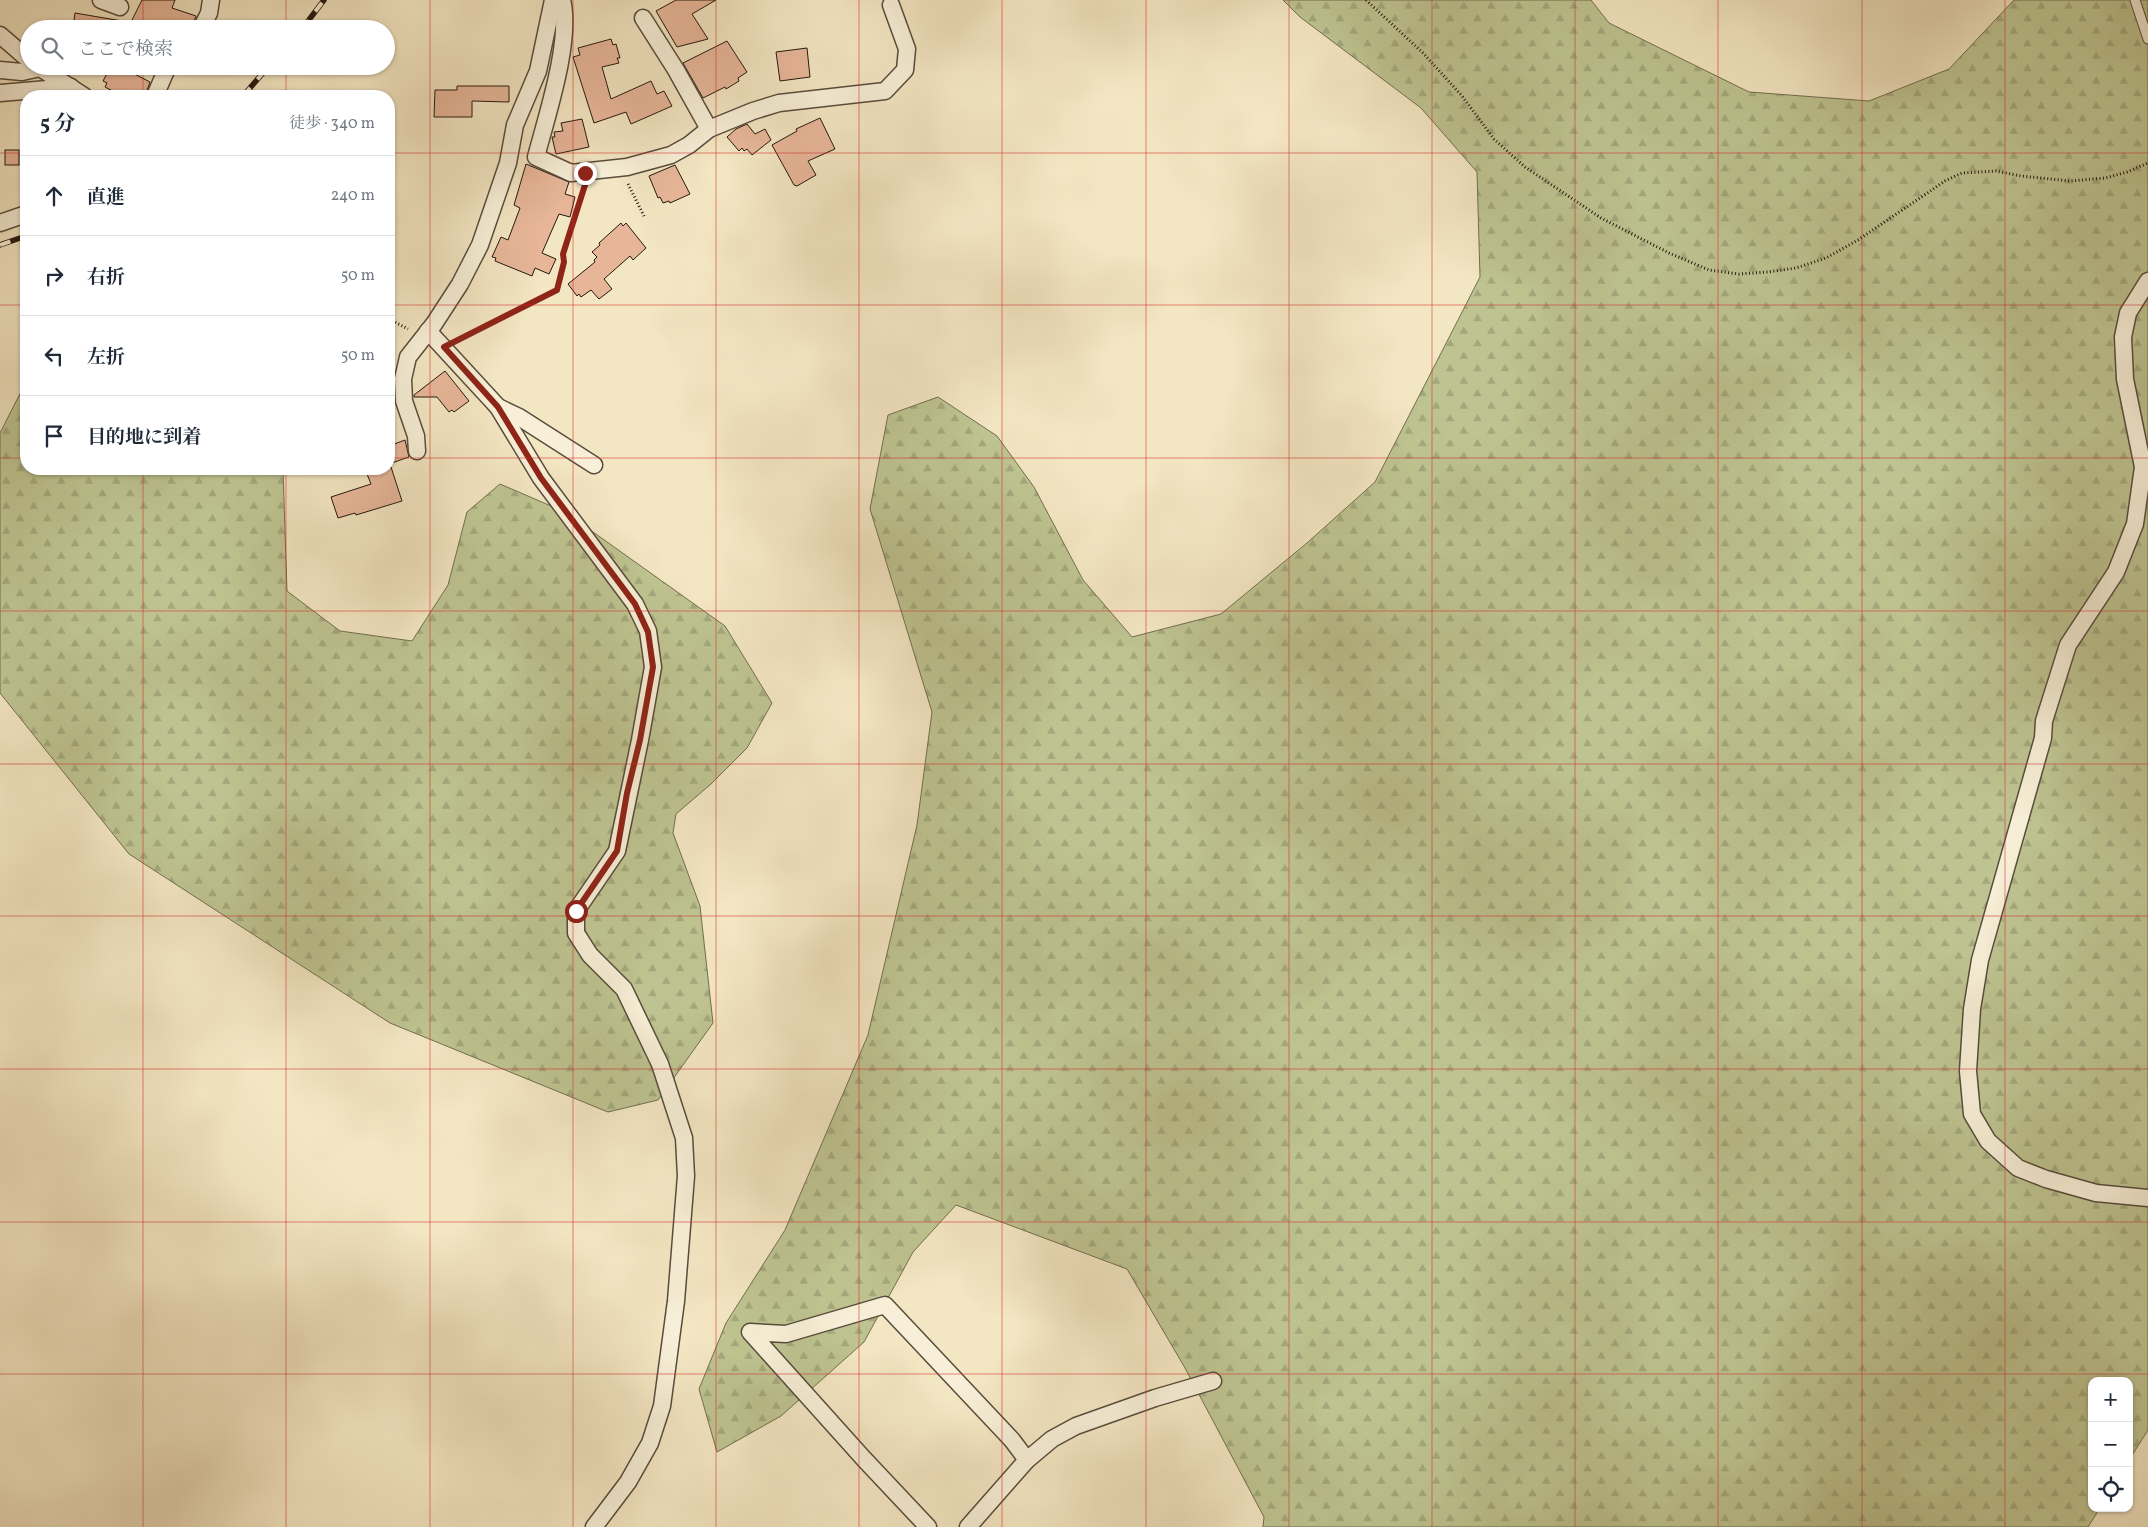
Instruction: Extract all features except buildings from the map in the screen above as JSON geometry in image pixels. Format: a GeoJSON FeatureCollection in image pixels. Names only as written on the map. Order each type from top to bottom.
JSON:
{"type":"FeatureCollection","features":[{"type":"Feature","properties":{"kind":"street"},"geometry":{"type":"LineString","coordinates":[[101,0],[120,8]]}},
{"type":"Feature","properties":{"kind":"street"},"geometry":{"type":"LineString","coordinates":[[206,20],[209,13],[211,0]]}},
{"type":"Feature","properties":{"kind":"street"},"geometry":{"type":"LineString","coordinates":[[417,451],[416,436],[404,401],[403,379],[408,357],[460,284],[480,246],[505,172],[515,125],[538,71],[553,0]]}},
{"type":"Feature","properties":{"kind":"street"},"geometry":{"type":"LineString","coordinates":[[562,0],[566,14],[562,53],[536,157],[571,173],[614,169],[671,154],[688,145],[709,129],[753,111],[780,103],[885,91],[905,70],[907,49],[891,5]]}},
{"type":"Feature","properties":{"kind":"street"},"geometry":{"type":"LineString","coordinates":[[643,18],[676,70],[709,129]]}},
{"type":"Feature","properties":{"kind":"street"},"geometry":{"type":"LineString","coordinates":[[0,35],[20,52]]}},
{"type":"Feature","properties":{"kind":"street"},"geometry":{"type":"LineString","coordinates":[[0,70],[20,72]]}},
{"type":"Feature","properties":{"kind":"street"},"geometry":{"type":"LineString","coordinates":[[51,75],[75,90]]}},
{"type":"Feature","properties":{"kind":"street"},"geometry":{"type":"LineString","coordinates":[[158,90],[164,75]]}},
{"type":"Feature","properties":{"kind":"street"},"geometry":{"type":"LineString","coordinates":[[0,93],[20,93]]}},
{"type":"Feature","properties":{"kind":"street"},"geometry":{"type":"LineString","coordinates":[[0,223],[20,216]]}},
{"type":"Feature","properties":{"kind":"street"},"geometry":{"type":"LineString","coordinates":[[2148,281],[2128,314],[2123,337],[2125,379],[2143,466],[2135,524],[2116,572],[2068,646],[2044,721],[2043,738],[1980,960],[1972,1008],[1968,1071],[1972,1114],[1988,1141],[2018,1168],[2046,1180],[2096,1193],[2148,1198]]}},
{"type":"Feature","properties":{"kind":"street"},"geometry":{"type":"LineString","coordinates":[[428,331],[498,407],[541,478],[635,604],[648,632],[653,667],[617,851],[576,911],[576,933],[590,955],[624,989],[660,1064],[684,1138],[686,1176],[676,1301],[662,1406],[650,1442],[628,1482],[594,1527]]}},
{"type":"Feature","properties":{"kind":"street"},"geometry":{"type":"LineString","coordinates":[[498,407],[519,417],[594,465]]}},
{"type":"Feature","properties":{"kind":"street"},"geometry":{"type":"LineString","coordinates":[[928,1527],[750,1332],[786,1334],[885,1305],[1012,1440],[1027,1460]]}},
{"type":"Feature","properties":{"kind":"street"},"geometry":{"type":"LineString","coordinates":[[968,1527],[1027,1460],[1052,1439],[1076,1426],[1155,1398],[1213,1381]]}},
{"type":"Feature","properties":{"kind":"lane"},"geometry":{"type":"LineString","coordinates":[[2135,0],[2148,39]]}},
{"type":"Feature","properties":{"kind":"path"},"geometry":{"type":"LineString","coordinates":[[1366,0],[1423,53],[1462,96],[1494,139],[1525,167],[1601,218],[1669,253],[1709,270],[1739,274],[1768,272],[1796,268],[1826,258],[1858,240],[1946,181],[1962,173],[1996,171],[2021,176],[2070,181],[2105,178],[2127,172],[2148,163]]}},
{"type":"Feature","properties":{"kind":"path"},"geometry":{"type":"LineString","coordinates":[[614,169],[632,188],[645,218]]}},
{"type":"Feature","properties":{"kind":"path"},"geometry":{"type":"LineString","coordinates":[[444,347],[557,290],[564,262],[563,254],[585,185],[585,173]]}},
{"type":"Feature","properties":{"kind":"green space"},"geometry":{"type":"Polygon","coordinates":[[[1283,0],[1591,0],[1609,23],[1749,92],[1869,101],[1949,69],[2014,0],[2148,0],[2148,1430],[2133,1454],[2133,1377],[2088,1377],[2088,1512],[2097,1512],[2088,1527],[1263,1527],[1264,1517],[1185,1368],[1127,1269],[956,1205],[913,1252],[864,1342],[781,1416],[717,1452],[699,1389],[726,1323],[785,1230],[868,1035],[917,825],[932,712],[870,509],[888,415],[938,397],[997,436],[1034,487],[1083,580],[1132,637],[1221,614],[1307,543],[1375,482],[1480,277],[1477,172],[1421,108],[1300,17],[1283,0]]]}},
{"type":"Feature","properties":{"kind":"green space"},"geometry":{"type":"Polygon","coordinates":[[[20,394],[20,475],[283,475],[287,591],[340,631],[412,641],[448,585],[467,512],[500,484],[565,512],[725,626],[772,703],[747,748],[711,784],[676,814],[673,833],[700,906],[713,1023],[658,1100],[608,1112],[390,1023],[129,854],[0,693],[0,433],[20,394]]]}},
{"type":"Feature","properties":{"kind":"railway"},"geometry":{"type":"LineString","coordinates":[[309,20],[324,0]]}},
{"type":"Feature","properties":{"kind":"railway"},"geometry":{"type":"LineString","coordinates":[[248,90],[261,75]]}},
{"type":"Feature","properties":{"kind":"railway"},"geometry":{"type":"LineString","coordinates":[[0,245],[20,238]]}},
{"type":"Feature","properties":{"kind":"route"},"geometry":{"type":"LineString","coordinates":[[576,911],[617,851],[653,667],[648,632],[635,604],[541,478],[498,407],[444,347],[557,290],[564,262],[563,254],[585,185],[585,173]]}}]}
